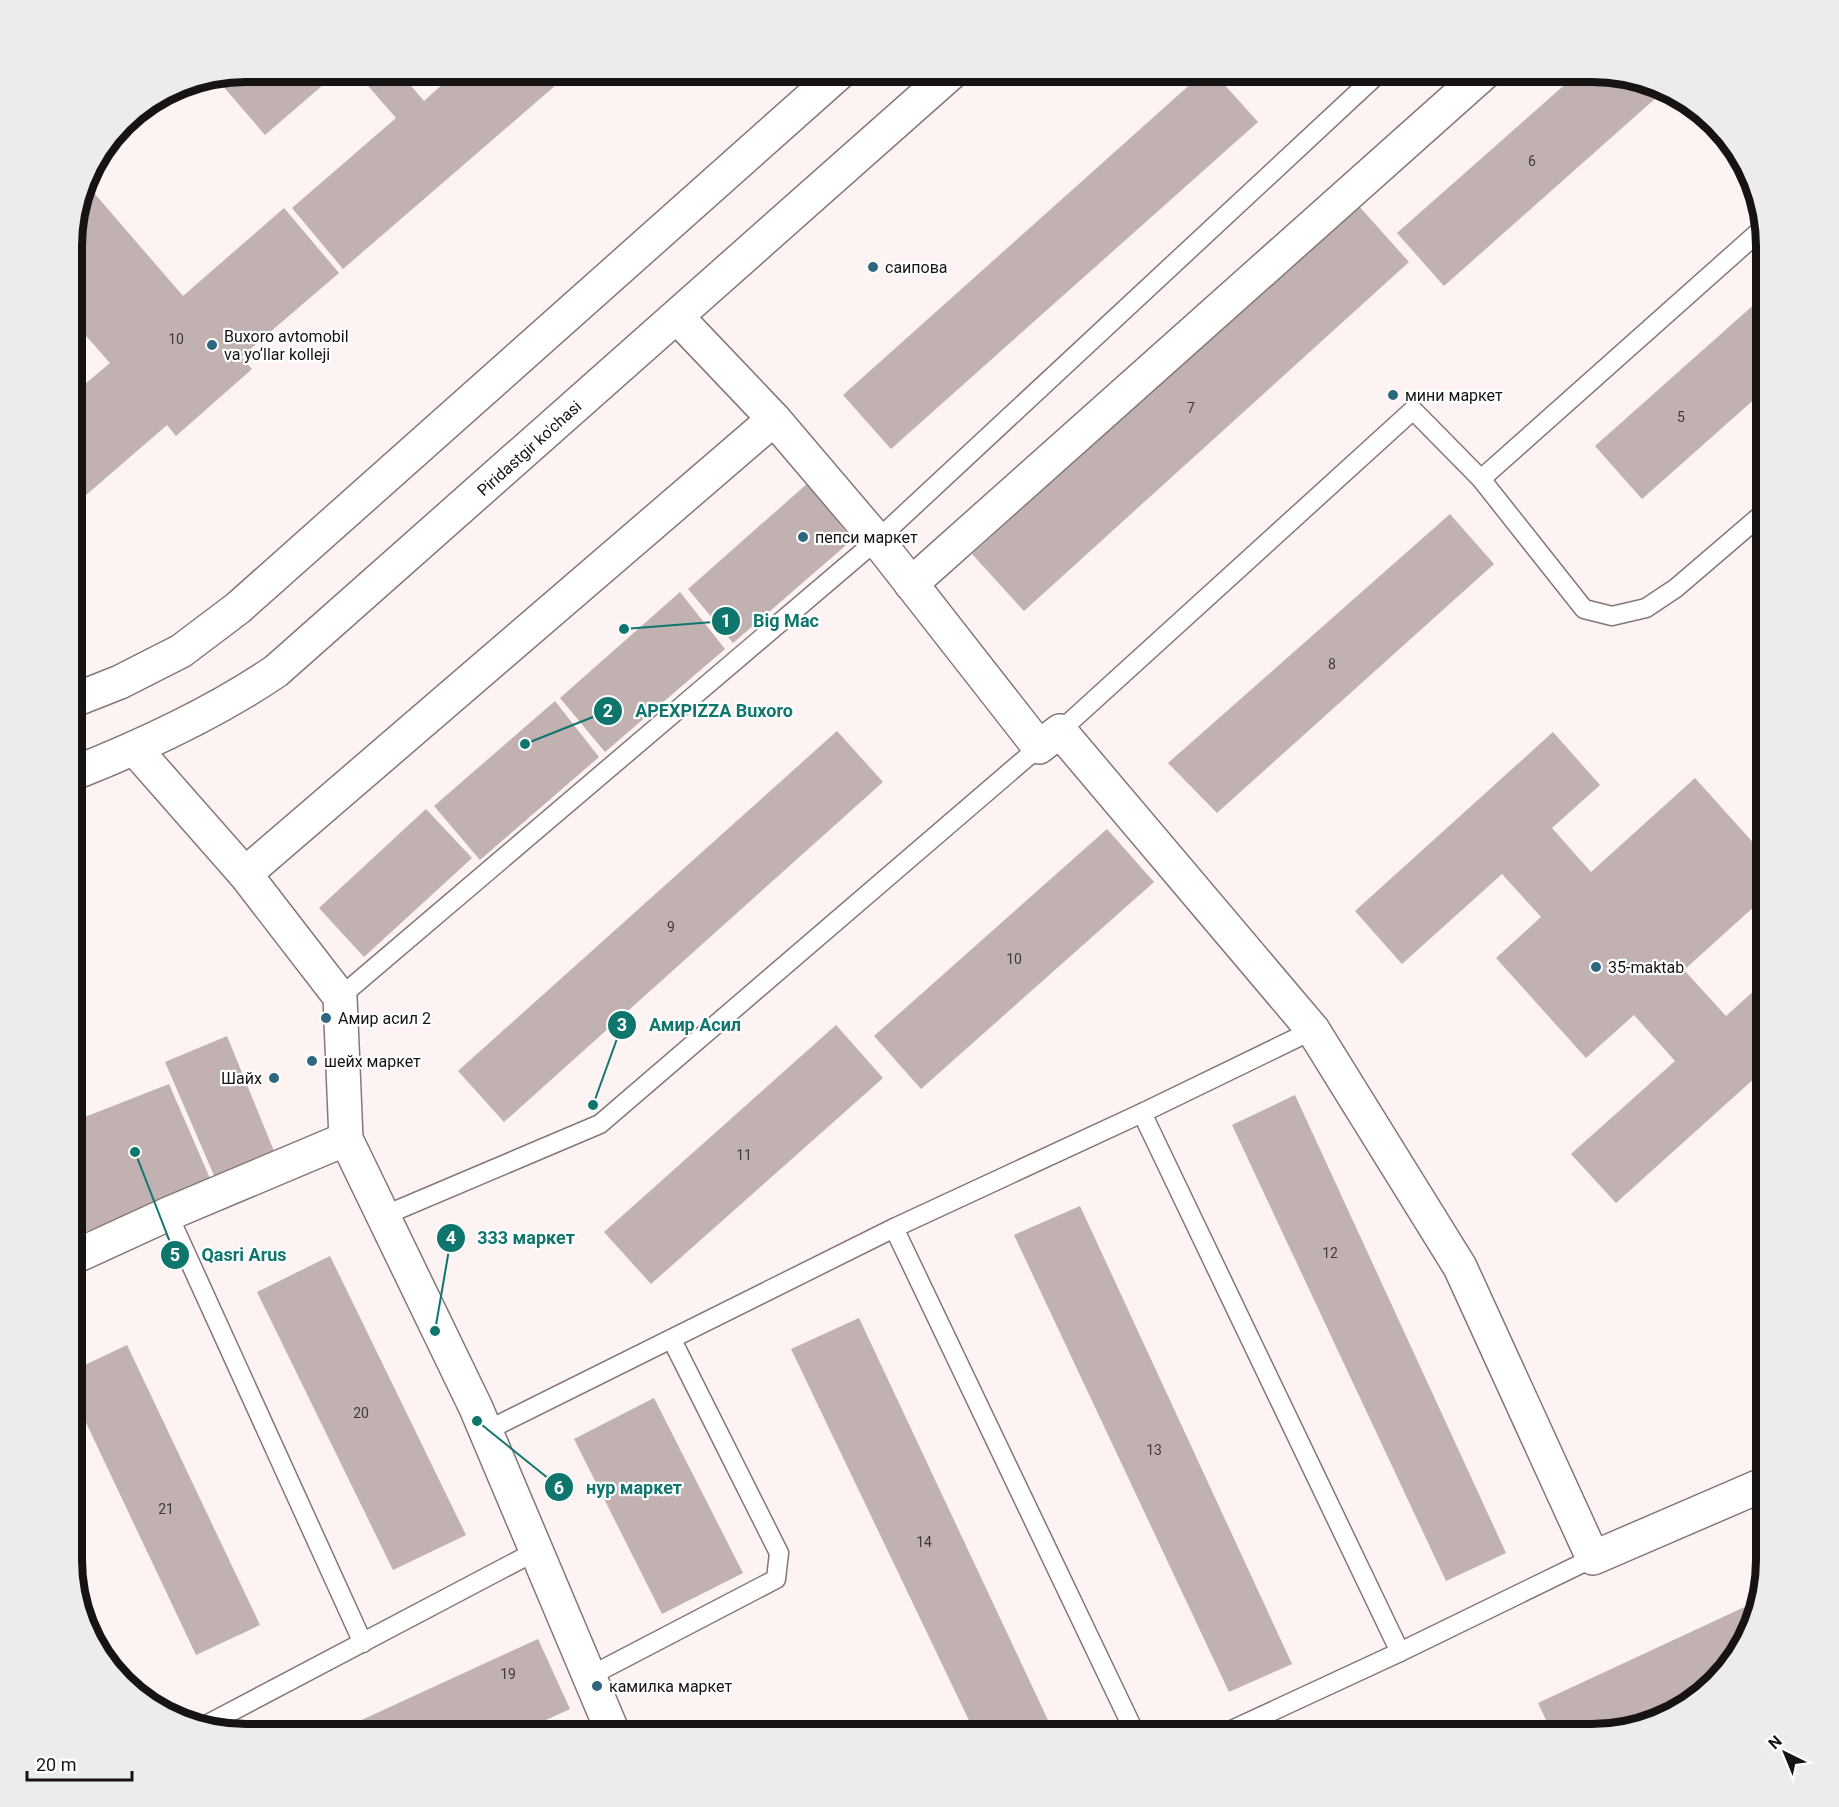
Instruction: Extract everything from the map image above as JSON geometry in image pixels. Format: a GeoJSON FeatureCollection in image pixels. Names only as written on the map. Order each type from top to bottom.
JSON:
{"type":"FeatureCollection","features":[{"type":"Feature","properties":{"kind":"street"},"geometry":{"type":"LineString","coordinates":[[83,697],[120,682],[181,651],[238,608],[828,83]]}},
{"type":"Feature","properties":{"kind":"street","name":"Piridastgir ko'chasi"},"geometry":{"type":"LineString","coordinates":[[83,770],[135,749],[228,701],[276,671],[940,83]]}},
{"type":"Feature","properties":{"kind":"street"},"geometry":{"type":"LineString","coordinates":[[911,584],[1473,83]]}},
{"type":"Feature","properties":{"kind":"street"},"geometry":{"type":"LineString","coordinates":[[677,316],[774,419],[877,540],[911,584],[1313,1029],[1460,1267],[1593,1558],[1756,1488]]}},
{"type":"Feature","properties":{"kind":"street"},"geometry":{"type":"LineString","coordinates":[[245,873],[774,419]]}},
{"type":"Feature","properties":{"kind":"street"},"geometry":{"type":"LineString","coordinates":[[135,749],[245,873],[340,997],[346,1139],[486,1431],[610,1724]]}},
{"type":"Feature","properties":{"kind":"street"},"geometry":{"type":"LineString","coordinates":[[83,1253],[168,1214],[346,1139]]}},
{"type":"Feature","properties":{"kind":"lane"},"geometry":{"type":"LineString","coordinates":[[340,997],[877,540],[1368,83]]}},
{"type":"Feature","properties":{"kind":"lane"},"geometry":{"type":"LineString","coordinates":[[1481,479],[1755,235]]}},
{"type":"Feature","properties":{"kind":"lane"},"geometry":{"type":"LineString","coordinates":[[383,1216],[600,1124],[1050,739],[1413,410],[1481,479],[1584,609],[1612,616],[1646,608],[1676,588],[1756,519]]}},
{"type":"Feature","properties":{"kind":"lane"},"geometry":{"type":"LineString","coordinates":[[486,1431],[894,1228],[1142,1113],[1313,1029]]}},
{"type":"Feature","properties":{"kind":"lane"},"geometry":{"type":"LineString","coordinates":[[1142,1113],[1400,1652]]}},
{"type":"Feature","properties":{"kind":"lane"},"geometry":{"type":"LineString","coordinates":[[168,1214],[363,1642]]}},
{"type":"Feature","properties":{"kind":"lane"},"geometry":{"type":"LineString","coordinates":[[894,1228],[1131,1724]]}},
{"type":"Feature","properties":{"kind":"lane"},"geometry":{"type":"LineString","coordinates":[[590,1676],[776,1579],[779,1552],[672,1340]]}},
{"type":"Feature","properties":{"kind":"lane"},"geometry":{"type":"LineString","coordinates":[[214,1721],[538,1551]]}},
{"type":"Feature","properties":{"kind":"lane"},"geometry":{"type":"LineString","coordinates":[[1245,1724],[1400,1652],[1593,1558]]}},
{"type":"Feature","properties":{"kind":"building"},"geometry":{"type":"Polygon","coordinates":[[[325,83],[265,135],[222,85],[325,83]]]}},
{"type":"Feature","properties":{"kind":"building"},"geometry":{"type":"Polygon","coordinates":[[[366,83],[408,83],[424,101],[444,83],[558,83],[343,269],[292,208],[396,118],[366,83]]]}},
{"type":"Feature","properties":{"kind":"building"},"geometry":{"type":"Polygon","coordinates":[[[1192,83],[1223,83],[1258,122],[891,449],[843,395],[1192,83]]]}},
{"type":"Feature","properties":{"kind":"building"},"geometry":{"type":"Polygon","coordinates":[[[1567,83],[1614,84],[1658,96],[1444,286],[1397,233],[1567,83]]]}},
{"type":"Feature","properties":{"kind":"building"},"geometry":{"type":"Polygon","coordinates":[[[92,191],[183,296],[284,208],[339,273],[241,357],[252,369],[176,436],[167,425],[83,498],[83,386],[110,363],[83,332],[83,236],[92,191]]]}},
{"type":"Feature","properties":{"kind":"building"},"geometry":{"type":"Polygon","coordinates":[[[1358,205],[1409,262],[1024,611],[972,554],[1358,205]]]}},
{"type":"Feature","properties":{"kind":"building"},"geometry":{"type":"Polygon","coordinates":[[[1756,303],[1756,398],[1642,499],[1595,446],[1756,303]]]}},
{"type":"Feature","properties":{"kind":"building"},"geometry":{"type":"Polygon","coordinates":[[[808,483],[852,540],[733,643],[688,589],[808,483]]]}},
{"type":"Feature","properties":{"kind":"building"},"geometry":{"type":"Polygon","coordinates":[[[1450,514],[1494,564],[1217,813],[1168,763],[1450,514]]]}},
{"type":"Feature","properties":{"kind":"building"},"geometry":{"type":"Polygon","coordinates":[[[680,592],[725,649],[605,752],[560,698],[680,592]]]}},
{"type":"Feature","properties":{"kind":"building"},"geometry":{"type":"Polygon","coordinates":[[[555,701],[599,757],[480,860],[434,806],[555,701]]]}},
{"type":"Feature","properties":{"kind":"building"},"geometry":{"type":"Polygon","coordinates":[[[837,731],[883,782],[504,1122],[458,1071],[837,731]]]}},
{"type":"Feature","properties":{"kind":"building","name":"35-maktab"},"geometry":{"type":"Polygon","coordinates":[[[1553,732],[1600,785],[1552,828],[1591,872],[1695,778],[1756,846],[1756,905],[1684,970],[1726,1016],[1756,989],[1756,1077],[1616,1203],[1571,1154],[1675,1061],[1634,1015],[1586,1058],[1496,958],[1541,917],[1502,874],[1402,964],[1355,911],[1553,732]]]}},
{"type":"Feature","properties":{"kind":"building"},"geometry":{"type":"Polygon","coordinates":[[[426,809],[472,858],[364,957],[319,908],[426,809]]]}},
{"type":"Feature","properties":{"kind":"building"},"geometry":{"type":"Polygon","coordinates":[[[1107,829],[1154,882],[921,1089],[874,1036],[1107,829]]]}},
{"type":"Feature","properties":{"kind":"building"},"geometry":{"type":"Polygon","coordinates":[[[836,1025],[883,1078],[651,1284],[604,1232],[836,1025]]]}},
{"type":"Feature","properties":{"kind":"building"},"geometry":{"type":"Polygon","coordinates":[[[227,1036],[276,1156],[216,1180],[165,1062],[227,1036]]]}},
{"type":"Feature","properties":{"kind":"building"},"geometry":{"type":"Polygon","coordinates":[[[169,1084],[212,1183],[83,1233],[83,1118],[169,1084]]]}},
{"type":"Feature","properties":{"kind":"building"},"geometry":{"type":"Polygon","coordinates":[[[1295,1095],[1506,1553],[1446,1581],[1232,1125],[1295,1095]]]}},
{"type":"Feature","properties":{"kind":"building"},"geometry":{"type":"Polygon","coordinates":[[[1080,1206],[1292,1664],[1229,1692],[1014,1235],[1080,1206]]]}},
{"type":"Feature","properties":{"kind":"building"},"geometry":{"type":"Polygon","coordinates":[[[330,1256],[466,1535],[393,1570],[257,1292],[330,1256]]]}},
{"type":"Feature","properties":{"kind":"building"},"geometry":{"type":"Polygon","coordinates":[[[859,1318],[1050,1724],[971,1724],[791,1349],[859,1318]]]}},
{"type":"Feature","properties":{"kind":"building"},"geometry":{"type":"Polygon","coordinates":[[[127,1345],[260,1625],[196,1655],[83,1416],[83,1366],[127,1345]]]}},
{"type":"Feature","properties":{"kind":"building"},"geometry":{"type":"Polygon","coordinates":[[[654,1398],[743,1573],[662,1614],[574,1439],[654,1398]]]}},
{"type":"Feature","properties":{"kind":"building"},"geometry":{"type":"Polygon","coordinates":[[[1751,1604],[1740,1633],[1716,1669],[1692,1691],[1655,1712],[1635,1719],[1603,1724],[1548,1724],[1538,1703],[1751,1604]]]}},
{"type":"Feature","properties":{"kind":"building"},"geometry":{"type":"Polygon","coordinates":[[[538,1639],[570,1709],[537,1724],[353,1724],[538,1639]]]}},
{"type":"Feature","properties":{"kind":"place","name":"саипова"},"geometry":{"type":"Point","coordinates":[873,267]}},
{"type":"Feature","properties":{"kind":"place","name":"Buxoro avtomobil va yo‘llar kolleji"},"geometry":{"type":"Point","coordinates":[212,345]}},
{"type":"Feature","properties":{"kind":"place","name":"мини маркет"},"geometry":{"type":"Point","coordinates":[1393,395]}},
{"type":"Feature","properties":{"kind":"place","name":"пепси маркет"},"geometry":{"type":"Point","coordinates":[803,537]}},
{"type":"Feature","properties":{"kind":"place","name":"Big Mac"},"geometry":{"type":"Point","coordinates":[624,629]}},
{"type":"Feature","properties":{"kind":"place","name":"APEXPIZZA Buxoro"},"geometry":{"type":"Point","coordinates":[525,744]}},
{"type":"Feature","properties":{"kind":"place","name":"35-maktab"},"geometry":{"type":"Point","coordinates":[1596,967]}},
{"type":"Feature","properties":{"kind":"place","name":"Амир асил 2"},"geometry":{"type":"Point","coordinates":[326,1018]}},
{"type":"Feature","properties":{"kind":"place","name":"шейх маркет"},"geometry":{"type":"Point","coordinates":[312,1061]}},
{"type":"Feature","properties":{"kind":"place","name":"Шайх"},"geometry":{"type":"Point","coordinates":[274,1078]}},
{"type":"Feature","properties":{"kind":"place","name":"Амир Асил"},"geometry":{"type":"Point","coordinates":[593,1105]}},
{"type":"Feature","properties":{"kind":"place","name":"Qasri Arus"},"geometry":{"type":"Point","coordinates":[135,1152]}},
{"type":"Feature","properties":{"kind":"place","name":"333 маркет"},"geometry":{"type":"Point","coordinates":[435,1331]}},
{"type":"Feature","properties":{"kind":"place","name":"нур маркет"},"geometry":{"type":"Point","coordinates":[477,1421]}},
{"type":"Feature","properties":{"kind":"place","name":"камилка маркет"},"geometry":{"type":"Point","coordinates":[597,1686]}}]}
